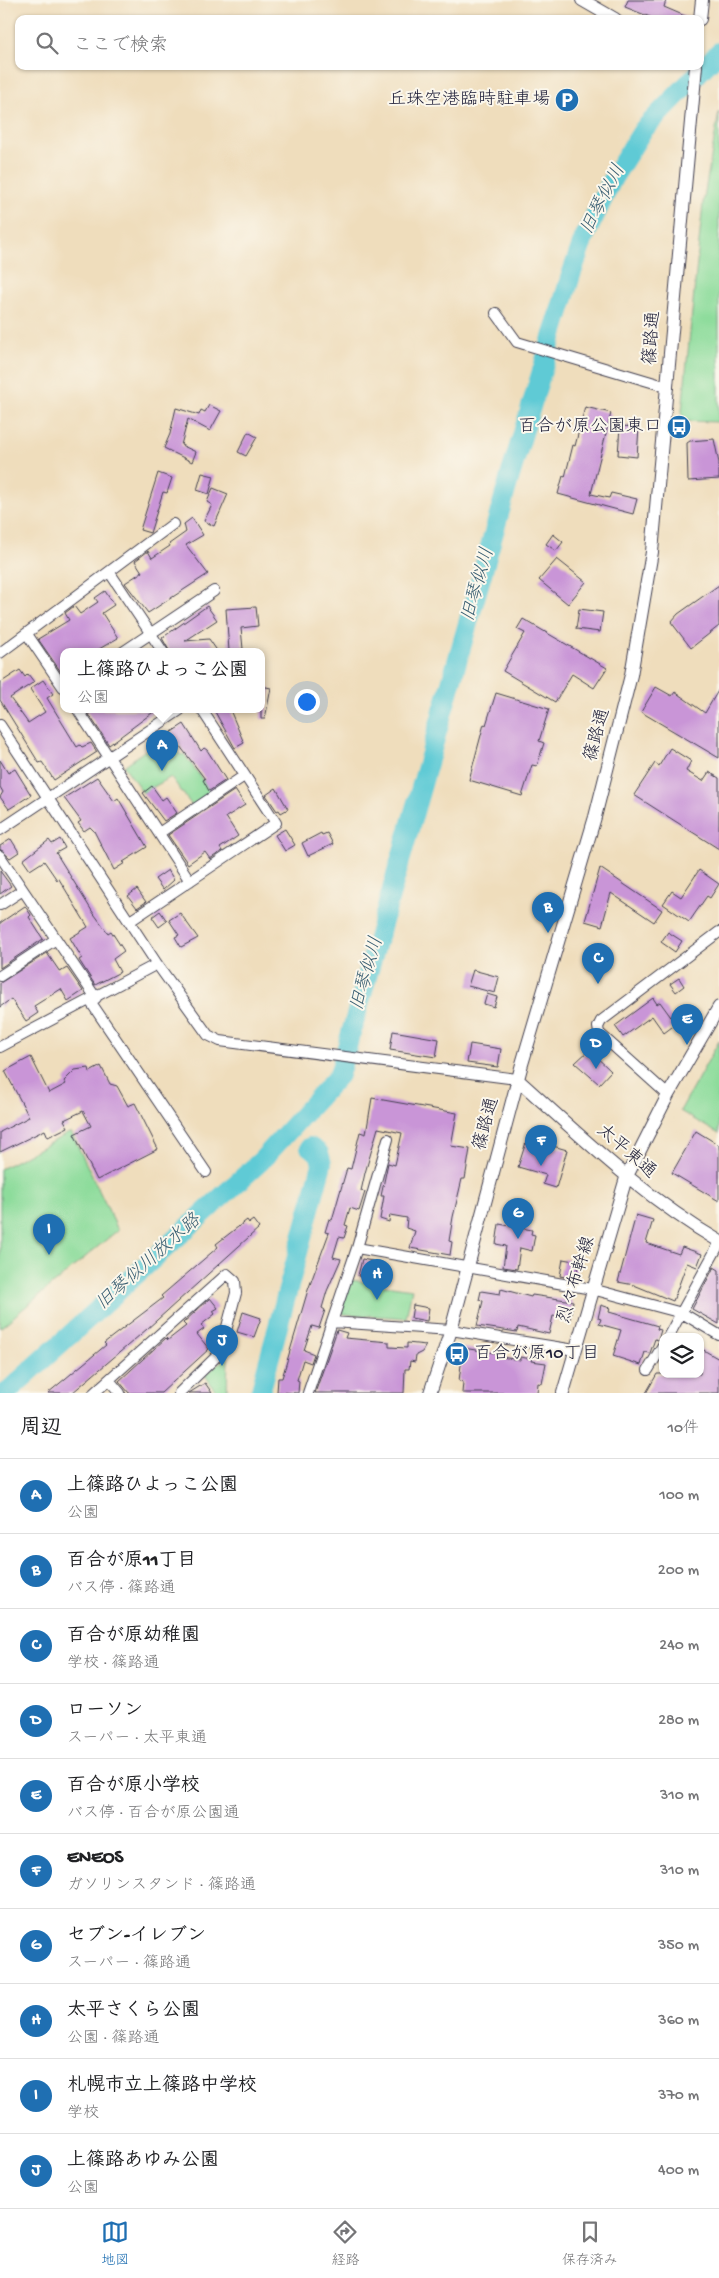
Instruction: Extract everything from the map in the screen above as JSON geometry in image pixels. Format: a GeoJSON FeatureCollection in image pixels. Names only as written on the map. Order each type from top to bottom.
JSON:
{"type":"FeatureCollection","features":[{"type":"Feature","properties":{"kind":"street"},"geometry":{"type":"LineString","coordinates":[[582,0],[609,15]]}},
{"type":"Feature","properties":{"kind":"street"},"geometry":{"type":"LineString","coordinates":[[700,15],[702,0]]}},
{"type":"Feature","properties":{"kind":"street","name":"篠路通"},"geometry":{"type":"LineString","coordinates":[[430,1393],[451,1330],[517,1078],[595,817],[632,675],[652,552],[696,70]]}},
{"type":"Feature","properties":{"kind":"street"},"geometry":{"type":"LineString","coordinates":[[496,313],[517,342],[668,387]]}},
{"type":"Feature","properties":{"kind":"street"},"geometry":{"type":"LineString","coordinates":[[0,653],[110,573],[173,524]]}},
{"type":"Feature","properties":{"kind":"street"},"geometry":{"type":"LineString","coordinates":[[110,573],[160,648]]}},
{"type":"Feature","properties":{"kind":"street"},"geometry":{"type":"LineString","coordinates":[[129,648],[214,591]]}},
{"type":"Feature","properties":{"kind":"street"},"geometry":{"type":"LineString","coordinates":[[27,634],[60,683]]}},
{"type":"Feature","properties":{"kind":"street"},"geometry":{"type":"LineString","coordinates":[[80,713],[190,881]]}},
{"type":"Feature","properties":{"kind":"street"},"geometry":{"type":"LineString","coordinates":[[0,830],[176,713]]}},
{"type":"Feature","properties":{"kind":"street"},"geometry":{"type":"LineString","coordinates":[[130,921],[276,823],[204,713]]}},
{"type":"Feature","properties":{"kind":"street"},"geometry":{"type":"LineString","coordinates":[[0,726],[157,964],[208,1034],[220,1041],[517,1078]]}},
{"type":"Feature","properties":{"kind":"street"},"geometry":{"type":"LineString","coordinates":[[159,833],[244,776]]}},
{"type":"Feature","properties":{"kind":"street"},"geometry":{"type":"LineString","coordinates":[[0,856],[56,939],[93,1000],[206,1172]]}},
{"type":"Feature","properties":{"kind":"street"},"geometry":{"type":"LineString","coordinates":[[0,905],[23,890]]}},
{"type":"Feature","properties":{"kind":"street"},"geometry":{"type":"LineString","coordinates":[[668,1095],[599,1034],[598,1027],[601,1021],[719,932]]}},
{"type":"Feature","properties":{"kind":"street"},"geometry":{"type":"LineString","coordinates":[[0,976],[56,939]]}},
{"type":"Feature","properties":{"kind":"street"},"geometry":{"type":"LineString","coordinates":[[0,1047],[93,1000],[157,964]]}},
{"type":"Feature","properties":{"kind":"street","name":"烈々布幹線"},"geometry":{"type":"LineString","coordinates":[[563,1393],[626,1178],[668,1095],[719,1007]]}},
{"type":"Feature","properties":{"kind":"street","name":"太平東通"},"geometry":{"type":"LineString","coordinates":[[517,1078],[626,1178],[690,1224],[719,1242]]}},
{"type":"Feature","properties":{"kind":"street"},"geometry":{"type":"LineString","coordinates":[[308,1393],[357,1248],[388,1139]]}},
{"type":"Feature","properties":{"kind":"street"},"geometry":{"type":"LineString","coordinates":[[670,1333],[719,1242]]}},
{"type":"Feature","properties":{"kind":"street"},"geometry":{"type":"LineString","coordinates":[[357,1248],[592,1289],[682,1313],[719,1335]]}},
{"type":"Feature","properties":{"kind":"street"},"geometry":{"type":"LineString","coordinates":[[94,1393],[110,1381],[227,1274],[235,1281],[236,1293],[220,1353],[179,1393]]}},
{"type":"Feature","properties":{"kind":"street"},"geometry":{"type":"LineString","coordinates":[[332,1322],[451,1330],[575,1350]]}},
{"type":"Feature","properties":{"kind":"street"},"geometry":{"type":"LineString","coordinates":[[648,1370],[659,1352]]}},
{"type":"Feature","properties":{"kind":"street"},"geometry":{"type":"LineString","coordinates":[[110,1381],[120,1393]]}},
{"type":"Feature","properties":{"kind":"green space"},"geometry":{"type":"Polygon","coordinates":[[[719,112],[719,422],[681,421],[703,203],[719,112]]]}},
{"type":"Feature","properties":{"kind":"green space"},"geometry":{"type":"Polygon","coordinates":[[[167,734],[180,755],[184,754],[212,793],[193,807],[171,777],[143,793],[124,766],[167,734]]]}},
{"type":"Feature","properties":{"kind":"green space"},"geometry":{"type":"Polygon","coordinates":[[[719,1041],[719,1134],[680,1111],[719,1041]]]}},
{"type":"Feature","properties":{"kind":"green space"},"geometry":{"type":"Polygon","coordinates":[[[71,1132],[118,1230],[0,1328],[0,1169],[71,1132]]]}},
{"type":"Feature","properties":{"kind":"green space"},"geometry":{"type":"Polygon","coordinates":[[[351,1280],[412,1289],[406,1318],[343,1314],[341,1311],[351,1280]]]}},
{"type":"Feature","properties":{"kind":"green space"},"geometry":{"type":"Polygon","coordinates":[[[228,1356],[227,1393],[217,1393],[205,1375],[228,1356]]]}},
{"type":"Feature","properties":{"kind":"building"},"geometry":{"type":"Polygon","coordinates":[[[628,0],[666,0],[664,7],[683,15],[645,15],[625,7],[628,0]]]}},
{"type":"Feature","properties":{"kind":"building"},"geometry":{"type":"Polygon","coordinates":[[[209,405],[221,411],[210,431],[188,419],[181,445],[196,452],[192,462],[164,448],[170,434],[176,408],[199,415],[201,410],[205,412],[209,405]]]}},
{"type":"Feature","properties":{"kind":"building"},"geometry":{"type":"Polygon","coordinates":[[[585,407],[611,413],[591,494],[609,498],[611,493],[637,499],[633,514],[558,494],[563,476],[565,477],[573,445],[575,446],[585,407]]]}},
{"type":"Feature","properties":{"kind":"building"},"geometry":{"type":"Polygon","coordinates":[[[620,426],[639,427],[637,457],[618,455],[620,426]]]}},
{"type":"Feature","properties":{"kind":"building"},"geometry":{"type":"Polygon","coordinates":[[[248,432],[257,437],[246,456],[238,452],[248,432]]]}},
{"type":"Feature","properties":{"kind":"building"},"geometry":{"type":"Polygon","coordinates":[[[714,439],[719,463],[719,479],[688,481],[687,443],[690,441],[714,439]]]}},
{"type":"Feature","properties":{"kind":"building"},"geometry":{"type":"Polygon","coordinates":[[[158,473],[172,478],[167,493],[163,492],[150,533],[140,530],[158,473]]]}},
{"type":"Feature","properties":{"kind":"building"},"geometry":{"type":"Polygon","coordinates":[[[202,473],[214,476],[209,494],[197,490],[202,473]]]}},
{"type":"Feature","properties":{"kind":"building"},"geometry":{"type":"Polygon","coordinates":[[[213,488],[228,494],[214,526],[204,521],[212,505],[207,502],[213,488]]]}},
{"type":"Feature","properties":{"kind":"building"},"geometry":{"type":"Polygon","coordinates":[[[192,518],[203,535],[186,545],[208,574],[148,613],[125,583],[142,572],[135,561],[148,551],[152,558],[170,546],[169,544],[186,532],[184,524],[192,518]]]}},
{"type":"Feature","properties":{"kind":"building"},"geometry":{"type":"Polygon","coordinates":[[[553,534],[563,542],[556,551],[546,544],[553,534]]]}},
{"type":"Feature","properties":{"kind":"building"},"geometry":{"type":"Polygon","coordinates":[[[557,559],[586,582],[568,604],[539,580],[557,559]]]}},
{"type":"Feature","properties":{"kind":"building"},"geometry":{"type":"Polygon","coordinates":[[[719,585],[719,626],[691,648],[671,622],[678,614],[719,585]]]}},
{"type":"Feature","properties":{"kind":"building"},"geometry":{"type":"Polygon","coordinates":[[[105,591],[114,605],[102,613],[118,638],[101,648],[60,648],[60,671],[38,639],[69,620],[65,613],[74,606],[80,614],[98,602],[95,598],[105,591]]]}},
{"type":"Feature","properties":{"kind":"building"},"geometry":{"type":"Polygon","coordinates":[[[207,606],[217,620],[185,641],[209,639],[215,648],[168,648],[162,638],[207,606]]]}},
{"type":"Feature","properties":{"kind":"building"},"geometry":{"type":"Polygon","coordinates":[[[256,607],[258,626],[241,628],[243,648],[229,648],[226,609],[256,607]]]}},
{"type":"Feature","properties":{"kind":"building"},"geometry":{"type":"Polygon","coordinates":[[[579,609],[603,612],[600,632],[576,629],[579,609]]]}},
{"type":"Feature","properties":{"kind":"building"},"geometry":{"type":"Polygon","coordinates":[[[523,619],[607,668],[594,688],[572,674],[555,702],[503,671],[525,633],[517,629],[523,619]]]}},
{"type":"Feature","properties":{"kind":"building"},"geometry":{"type":"Polygon","coordinates":[[[20,670],[25,677],[28,674],[34,682],[10,698],[28,723],[45,712],[30,689],[43,680],[53,694],[47,698],[77,747],[91,743],[97,752],[54,780],[42,762],[39,763],[0,700],[0,683],[20,670]]]}},
{"type":"Feature","properties":{"kind":"building"},"geometry":{"type":"Polygon","coordinates":[[[265,687],[271,688],[265,719],[261,719],[261,713],[265,713],[265,687]]]}},
{"type":"Feature","properties":{"kind":"building"},"geometry":{"type":"Polygon","coordinates":[[[656,687],[672,696],[675,692],[705,713],[719,689],[719,758],[641,712],[656,687]]]}},
{"type":"Feature","properties":{"kind":"building"},"geometry":{"type":"Polygon","coordinates":[[[496,693],[549,709],[539,741],[544,743],[537,766],[532,765],[522,796],[469,780],[484,724],[486,725],[496,693]]]}},
{"type":"Feature","properties":{"kind":"building"},"geometry":{"type":"Polygon","coordinates":[[[88,713],[152,713],[109,745],[88,713]]]}},
{"type":"Feature","properties":{"kind":"building"},"geometry":{"type":"Polygon","coordinates":[[[216,713],[231,713],[244,743],[235,748],[216,713]]]}},
{"type":"Feature","properties":{"kind":"building"},"geometry":{"type":"Polygon","coordinates":[[[184,724],[201,751],[204,748],[207,750],[226,780],[209,791],[203,780],[205,779],[170,733],[184,724]]]}},
{"type":"Feature","properties":{"kind":"building"},"geometry":{"type":"Polygon","coordinates":[[[670,748],[691,761],[686,771],[703,781],[709,772],[719,778],[719,849],[634,795],[655,763],[659,766],[670,748]]]}},
{"type":"Feature","properties":{"kind":"building"},"geometry":{"type":"Polygon","coordinates":[[[0,760],[8,773],[15,769],[31,795],[9,809],[0,797],[3,792],[0,787],[0,760]]]}},
{"type":"Feature","properties":{"kind":"building"},"geometry":{"type":"Polygon","coordinates":[[[97,777],[114,801],[118,798],[147,847],[114,870],[94,831],[90,827],[84,831],[78,823],[81,821],[64,798],[97,777]]]}},
{"type":"Feature","properties":{"kind":"building"},"geometry":{"type":"Polygon","coordinates":[[[152,786],[162,800],[166,797],[177,813],[164,821],[143,793],[152,786]]]}},
{"type":"Feature","properties":{"kind":"building"},"geometry":{"type":"Polygon","coordinates":[[[276,788],[288,809],[281,813],[279,810],[277,811],[266,795],[276,788]]]}},
{"type":"Feature","properties":{"kind":"building"},"geometry":{"type":"Polygon","coordinates":[[[235,790],[245,805],[226,817],[238,836],[220,848],[222,851],[210,859],[205,852],[188,864],[168,835],[235,790]]]}},
{"type":"Feature","properties":{"kind":"building"},"geometry":{"type":"Polygon","coordinates":[[[285,829],[295,845],[285,851],[275,835],[285,829]]]}},
{"type":"Feature","properties":{"kind":"building"},"geometry":{"type":"Polygon","coordinates":[[[321,833],[322,835],[327,833],[333,844],[308,856],[302,843],[321,833]]]}},
{"type":"Feature","properties":{"kind":"building"},"geometry":{"type":"Polygon","coordinates":[[[11,839],[19,852],[10,858],[0,849],[0,846],[11,839]]]}},
{"type":"Feature","properties":{"kind":"building"},"geometry":{"type":"Polygon","coordinates":[[[60,839],[65,848],[56,853],[92,911],[108,933],[111,931],[124,951],[113,959],[120,972],[95,985],[79,960],[82,958],[70,938],[88,927],[59,879],[57,880],[44,861],[30,870],[23,860],[49,840],[52,844],[60,839]]]}},
{"type":"Feature","properties":{"kind":"building"},"geometry":{"type":"Polygon","coordinates":[[[600,868],[662,910],[654,922],[611,893],[602,926],[585,921],[600,868]]]}},
{"type":"Feature","properties":{"kind":"building"},"geometry":{"type":"Polygon","coordinates":[[[168,870],[174,880],[163,890],[155,879],[168,870]]]}},
{"type":"Feature","properties":{"kind":"building"},"geometry":{"type":"Polygon","coordinates":[[[699,870],[719,884],[710,898],[707,896],[689,922],[663,904],[672,891],[681,897],[699,870]]]}},
{"type":"Feature","properties":{"kind":"building"},"geometry":{"type":"Polygon","coordinates":[[[0,871],[11,886],[0,894],[0,871]]]}},
{"type":"Feature","properties":{"kind":"building"},"geometry":{"type":"Polygon","coordinates":[[[137,889],[146,902],[137,908],[128,896],[137,889]]]}},
{"type":"Feature","properties":{"kind":"building"},"geometry":{"type":"Polygon","coordinates":[[[25,906],[31,915],[29,917],[43,939],[0,968],[0,923],[25,906]]]}},
{"type":"Feature","properties":{"kind":"building"},"geometry":{"type":"Polygon","coordinates":[[[160,911],[167,921],[159,927],[152,917],[160,911]]]}},
{"type":"Feature","properties":{"kind":"building"},"geometry":{"type":"Polygon","coordinates":[[[180,913],[198,938],[181,947],[175,937],[179,935],[169,920],[180,913]]]}},
{"type":"Feature","properties":{"kind":"building"},"geometry":{"type":"Polygon","coordinates":[[[668,932],[682,941],[675,952],[661,942],[668,932]]]}},
{"type":"Feature","properties":{"kind":"building"},"geometry":{"type":"Polygon","coordinates":[[[47,953],[60,972],[67,968],[83,991],[68,1001],[61,989],[34,1006],[38,1013],[26,1021],[11,999],[0,1007],[0,983],[47,953]]]}},
{"type":"Feature","properties":{"kind":"building"},"geometry":{"type":"Polygon","coordinates":[[[473,970],[499,977],[495,993],[468,986],[473,970]]]}},
{"type":"Feature","properties":{"kind":"building"},"geometry":{"type":"Polygon","coordinates":[[[679,978],[684,986],[676,992],[670,984],[679,978]]]}},
{"type":"Feature","properties":{"kind":"building"},"geometry":{"type":"Polygon","coordinates":[[[487,994],[497,997],[494,1007],[484,1004],[487,994]]]}},
{"type":"Feature","properties":{"kind":"building"},"geometry":{"type":"Polygon","coordinates":[[[653,998],[657,1004],[660,1002],[676,1024],[664,1033],[652,1016],[623,1037],[615,1026],[653,998]]]}},
{"type":"Feature","properties":{"kind":"building"},"geometry":{"type":"Polygon","coordinates":[[[393,1031],[439,1039],[436,1057],[390,1050],[393,1031]]]}},
{"type":"Feature","properties":{"kind":"building"},"geometry":{"type":"Polygon","coordinates":[[[470,1044],[501,1049],[498,1067],[467,1063],[470,1044]]]}},
{"type":"Feature","properties":{"kind":"building"},"geometry":{"type":"Polygon","coordinates":[[[589,1050],[611,1071],[599,1084],[575,1063],[589,1050]]]}},
{"type":"Feature","properties":{"kind":"building"},"geometry":{"type":"Polygon","coordinates":[[[31,1057],[49,1093],[66,1084],[64,1081],[75,1070],[89,1068],[90,1072],[101,1066],[110,1084],[117,1086],[128,1106],[135,1103],[158,1149],[97,1180],[74,1134],[91,1126],[83,1111],[64,1120],[68,1127],[48,1137],[45,1130],[0,1152],[0,1132],[29,1117],[5,1071],[31,1057]]]}},
{"type":"Feature","properties":{"kind":"building"},"geometry":{"type":"Polygon","coordinates":[[[372,1098],[457,1113],[451,1146],[470,1149],[465,1179],[462,1179],[453,1217],[449,1241],[452,1242],[450,1255],[410,1248],[415,1231],[406,1228],[407,1218],[390,1215],[389,1222],[380,1219],[384,1196],[381,1196],[388,1163],[395,1165],[402,1133],[378,1128],[365,1173],[361,1191],[365,1192],[359,1211],[350,1208],[345,1225],[348,1226],[344,1238],[339,1237],[333,1257],[341,1259],[327,1291],[322,1308],[325,1310],[319,1328],[312,1326],[304,1350],[314,1354],[311,1363],[303,1360],[297,1380],[299,1381],[298,1393],[277,1392],[278,1378],[282,1378],[308,1290],[329,1233],[325,1232],[329,1219],[332,1220],[347,1168],[351,1169],[360,1132],[366,1134],[372,1098]]]}},
{"type":"Feature","properties":{"kind":"building"},"geometry":{"type":"Polygon","coordinates":[[[696,1131],[719,1145],[719,1201],[672,1173],[696,1131]]]}},
{"type":"Feature","properties":{"kind":"building"},"geometry":{"type":"Polygon","coordinates":[[[529,1133],[540,1136],[539,1142],[567,1150],[556,1188],[543,1184],[546,1175],[518,1167],[529,1133]]]}},
{"type":"Feature","properties":{"kind":"building"},"geometry":{"type":"Polygon","coordinates":[[[636,1215],[653,1220],[646,1243],[679,1254],[682,1247],[702,1254],[697,1267],[687,1263],[673,1301],[634,1285],[618,1282],[636,1215]]]}},
{"type":"Feature","properties":{"kind":"building"},"geometry":{"type":"Polygon","coordinates":[[[247,1220],[249,1223],[253,1220],[259,1228],[147,1329],[72,1393],[48,1393],[106,1345],[104,1343],[163,1298],[161,1296],[218,1247],[216,1244],[247,1220]]]}},
{"type":"Feature","properties":{"kind":"building"},"geometry":{"type":"Polygon","coordinates":[[[499,1224],[532,1230],[531,1234],[535,1235],[532,1251],[520,1248],[517,1269],[503,1267],[506,1246],[496,1244],[499,1224]]]}},
{"type":"Feature","properties":{"kind":"building"},"geometry":{"type":"Polygon","coordinates":[[[362,1259],[372,1261],[369,1278],[358,1276],[362,1259]]]}},
{"type":"Feature","properties":{"kind":"building"},"geometry":{"type":"Polygon","coordinates":[[[563,1259],[579,1262],[575,1279],[560,1276],[563,1259]]]}},
{"type":"Feature","properties":{"kind":"building"},"geometry":{"type":"Polygon","coordinates":[[[714,1267],[719,1270],[719,1324],[692,1309],[714,1267]]]}},
{"type":"Feature","properties":{"kind":"building"},"geometry":{"type":"Polygon","coordinates":[[[501,1289],[531,1297],[532,1295],[573,1301],[570,1319],[553,1316],[549,1334],[518,1327],[517,1332],[477,1326],[483,1301],[479,1300],[481,1291],[500,1294],[501,1289]]]}},
{"type":"Feature","properties":{"kind":"building"},"geometry":{"type":"Polygon","coordinates":[[[210,1298],[218,1308],[213,1311],[215,1314],[201,1325],[204,1329],[197,1334],[209,1349],[161,1393],[129,1393],[119,1381],[166,1338],[168,1340],[186,1326],[183,1323],[210,1298]]]}},
{"type":"Feature","properties":{"kind":"building"},"geometry":{"type":"Polygon","coordinates":[[[413,1305],[429,1308],[427,1321],[411,1318],[413,1305]]]}},
{"type":"Feature","properties":{"kind":"building"},"geometry":{"type":"Polygon","coordinates":[[[601,1305],[610,1308],[609,1312],[658,1326],[657,1329],[661,1330],[658,1340],[655,1339],[650,1353],[645,1352],[641,1365],[613,1356],[621,1330],[599,1324],[601,1319],[598,1318],[601,1305]]]}},
{"type":"Feature","properties":{"kind":"building"},"geometry":{"type":"Polygon","coordinates":[[[243,1312],[261,1318],[254,1337],[237,1332],[243,1312]]]}},
{"type":"Feature","properties":{"kind":"building"},"geometry":{"type":"Polygon","coordinates":[[[337,1330],[347,1333],[345,1338],[389,1342],[389,1347],[407,1348],[407,1343],[426,1345],[422,1352],[416,1355],[415,1362],[410,1361],[409,1369],[405,1369],[404,1393],[315,1393],[337,1330]]]}},
{"type":"Feature","properties":{"kind":"building"},"geometry":{"type":"Polygon","coordinates":[[[463,1348],[501,1354],[501,1357],[520,1360],[520,1357],[546,1363],[542,1384],[538,1383],[537,1393],[462,1393],[463,1382],[459,1381],[463,1348]]]}},
{"type":"Feature","properties":{"kind":"building"},"geometry":{"type":"Polygon","coordinates":[[[704,1350],[719,1359],[719,1393],[646,1393],[657,1374],[659,1374],[659,1378],[704,1378],[704,1350]]]}},
{"type":"Feature","properties":{"kind":"building"},"geometry":{"type":"Polygon","coordinates":[[[205,1383],[212,1393],[189,1393],[205,1383]]]}},
{"type":"Feature","properties":{"kind":"waterway","name":"旧琴似川"},"geometry":{"type":"LineString","coordinates":[[704,67],[719,52]]}},
{"type":"Feature","properties":{"kind":"waterway","name":"旧琴似川"},"geometry":{"type":"LineString","coordinates":[[6,1393],[261,1161],[339,1075],[510,476],[584,238],[613,178],[643,130],[701,70]]}},
{"type":"Feature","properties":{"kind":"waterway","name":"旧琴似川"},"geometry":{"type":"LineString","coordinates":[[260,1393],[322,1164],[319,1153],[310,1147]]}},
{"type":"Feature","properties":{"kind":"place","name":"丘珠空港臨時駐車場"},"geometry":{"type":"Point","coordinates":[567,100]}},
{"type":"Feature","properties":{"kind":"place","name":"百合が原公園東口"},"geometry":{"type":"Point","coordinates":[679,427]}},
{"type":"Feature","properties":{"kind":"place","name":"上篠路ひよっこ公園"},"geometry":{"type":"Point","coordinates":[162,771]}},
{"type":"Feature","properties":{"kind":"place","name":"百合が原11丁目"},"geometry":{"type":"Point","coordinates":[548,933]}},
{"type":"Feature","properties":{"kind":"place","name":"百合が原幼稚園"},"geometry":{"type":"Point","coordinates":[598,984]}},
{"type":"Feature","properties":{"kind":"place","name":"百合が原小学校"},"geometry":{"type":"Point","coordinates":[687,1045]}},
{"type":"Feature","properties":{"kind":"place","name":"ローソン"},"geometry":{"type":"Point","coordinates":[596,1069]}},
{"type":"Feature","properties":{"kind":"place","name":"ENEOS"},"geometry":{"type":"Point","coordinates":[541,1166]}},
{"type":"Feature","properties":{"kind":"place","name":"セブン-イレブン"},"geometry":{"type":"Point","coordinates":[518,1239]}},
{"type":"Feature","properties":{"kind":"place","name":"札幌市立上篠路中学校"},"geometry":{"type":"Point","coordinates":[49,1255]}},
{"type":"Feature","properties":{"kind":"place","name":"太平さくら公園"},"geometry":{"type":"Point","coordinates":[377,1300]}},
{"type":"Feature","properties":{"kind":"place","name":"百合が原10丁目"},"geometry":{"type":"Point","coordinates":[457,1354]}},
{"type":"Feature","properties":{"kind":"place","name":"上篠路あゆみ公園"},"geometry":{"type":"Point","coordinates":[222,1366]}},
{"type":"Feature","properties":{"kind":"water label","name":"旧琴似川放水路"},"geometry":{"type":"Point","coordinates":[149,1263]}}]}
